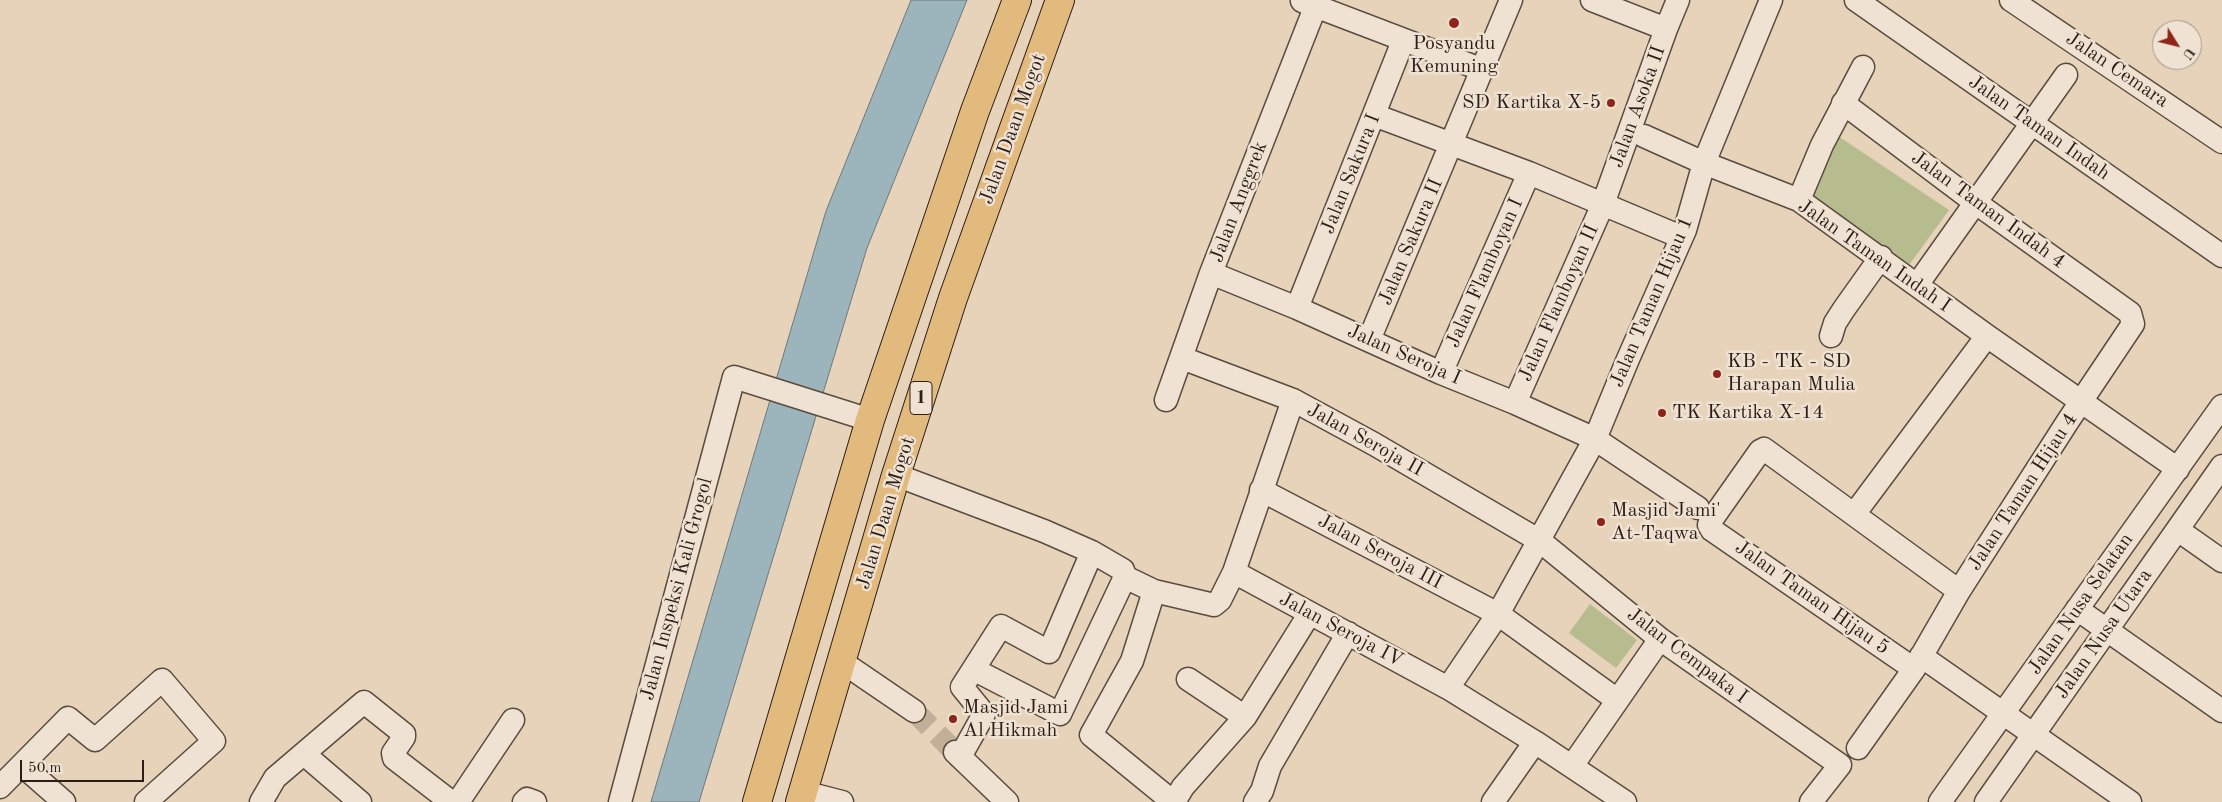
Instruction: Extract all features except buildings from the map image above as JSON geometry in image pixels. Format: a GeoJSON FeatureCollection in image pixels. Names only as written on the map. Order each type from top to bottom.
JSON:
{"type":"FeatureCollection","features":[{"type":"Feature","properties":{"kind":"highway","name":"Jalan Daan Mogot"},"geometry":{"type":"LineString","coordinates":[[757,802],[865,418],[974,111],[1017,0]]}},
{"type":"Feature","properties":{"kind":"highway","name":"Jalan Daan Mogot"},"geometry":{"type":"LineString","coordinates":[[801,797],[896,474],[952,298],[1060,0]]}},
{"type":"Feature","properties":{"kind":"street","name":"Jalan Sakura II"},"geometry":{"type":"LineString","coordinates":[[1369,340],[1511,0]]}},
{"type":"Feature","properties":{"kind":"street"},"geometry":{"type":"LineString","coordinates":[[1666,29],[1678,0]]}},
{"type":"Feature","properties":{"kind":"street"},"geometry":{"type":"LineString","coordinates":[[1704,163],[1771,0]]}},
{"type":"Feature","properties":{"kind":"street","name":"Jalan Taman Indah"},"geometry":{"type":"LineString","coordinates":[[1856,0],[2222,256]]}},
{"type":"Feature","properties":{"kind":"street","name":"Jalan Cemara"},"geometry":{"type":"LineString","coordinates":[[2011,0],[2222,142]]}},
{"type":"Feature","properties":{"kind":"street","name":"Jalan Asoka II"},"geometry":{"type":"LineString","coordinates":[[1596,1],[1666,29],[1602,204]]}},
{"type":"Feature","properties":{"kind":"street"},"geometry":{"type":"LineString","coordinates":[[1311,2],[1403,41],[1483,70]]}},
{"type":"Feature","properties":{"kind":"street","name":"Jalan Anggrek"},"geometry":{"type":"LineString","coordinates":[[1166,400],[1311,2]]}},
{"type":"Feature","properties":{"kind":"street","name":"Jalan Sakura I"},"geometry":{"type":"LineString","coordinates":[[1297,308],[1403,41]]}},
{"type":"Feature","properties":{"kind":"street"},"geometry":{"type":"LineString","coordinates":[[1799,200],[1822,145],[1863,67]]}},
{"type":"Feature","properties":{"kind":"street"},"geometry":{"type":"LineString","coordinates":[[1917,285],[2066,75]]}},
{"type":"Feature","properties":{"kind":"street","name":"Jalan Taman Indah 4"},"geometry":{"type":"LineString","coordinates":[[1843,103],[2133,317]]}},
{"type":"Feature","properties":{"kind":"street"},"geometry":{"type":"LineString","coordinates":[[1374,116],[1530,173],[1681,237]]}},
{"type":"Feature","properties":{"kind":"street","name":"Jalan Taman Indah I"},"geometry":{"type":"LineString","coordinates":[[1644,136],[1704,163],[1799,200],[1880,257],[1986,336],[2082,400],[2178,468]]}},
{"type":"Feature","properties":{"kind":"street","name":"Jalan Taman Hijau 1"},"geometry":{"type":"LineString","coordinates":[[1448,688],[1498,614],[1595,439],[1686,226],[1704,163]]}},
{"type":"Feature","properties":{"kind":"street","name":"Jalan Flamboyan I"},"geometry":{"type":"LineString","coordinates":[[1440,373],[1530,173]]}},
{"type":"Feature","properties":{"kind":"street","name":"Jalan Flamboyan II"},"geometry":{"type":"LineString","coordinates":[[1515,403],[1602,204]]}},
{"type":"Feature","properties":{"kind":"street"},"geometry":{"type":"LineString","coordinates":[[1831,336],[1835,323],[1880,257]]}},
{"type":"Feature","properties":{"kind":"street","name":"Jalan Seroja I"},"geometry":{"type":"LineString","coordinates":[[1211,274],[1297,308],[1440,373],[1515,403],[1595,439],[1698,508]]}},
{"type":"Feature","properties":{"kind":"street","name":"Jalan Taman Hijau 4"},"geometry":{"type":"LineString","coordinates":[[1858,748],[1918,662],[1960,590],[2082,400],[2131,330],[2133,317]]}},
{"type":"Feature","properties":{"kind":"street"},"geometry":{"type":"LineString","coordinates":[[1960,590],[1855,513],[1986,336]]}},
{"type":"Feature","properties":{"kind":"street","name":"Jalan Seroja II"},"geometry":{"type":"LineString","coordinates":[[1182,358],[1293,400],[1359,435],[1540,541]]}},
{"type":"Feature","properties":{"kind":"street","name":"Jalan Inspeksi Kali Grogol"},"geometry":{"type":"LineString","coordinates":[[620,802],[737,378],[865,418]]}},
{"type":"Feature","properties":{"kind":"street"},"geometry":{"type":"LineString","coordinates":[[1125,577],[1154,591],[1214,605],[1220,600],[1234,572],[1260,490],[1293,400]]}},
{"type":"Feature","properties":{"kind":"street","name":"Jalan Nusa Selatan"},"geometry":{"type":"LineString","coordinates":[[1940,802],[2222,406]]}},
{"type":"Feature","properties":{"kind":"street","name":"Jalan Taman Hijau 5"},"geometry":{"type":"LineString","coordinates":[[1855,513],[1764,449],[1760,451],[1710,522],[1710,527],[1918,662],[2003,714],[2130,802]]}},
{"type":"Feature","properties":{"kind":"street","name":"Jalan Nusa Utara"},"geometry":{"type":"LineString","coordinates":[[1986,802],[2222,466]]}},
{"type":"Feature","properties":{"kind":"street"},"geometry":{"type":"LineString","coordinates":[[896,474],[1044,531],[1092,552],[1123,570],[1125,577],[1060,714],[974,670]]}},
{"type":"Feature","properties":{"kind":"street","name":"Jalan Seroja III"},"geometry":{"type":"LineString","coordinates":[[1260,490],[1498,614],[1617,700]]}},
{"type":"Feature","properties":{"kind":"street"},"geometry":{"type":"LineString","coordinates":[[2178,530],[2222,561]]}},
{"type":"Feature","properties":{"kind":"street","name":"Jalan Cempaka I"},"geometry":{"type":"LineString","coordinates":[[1540,541],[1660,639],[1840,765],[1812,802]]}},
{"type":"Feature","properties":{"kind":"street"},"geometry":{"type":"LineString","coordinates":[[1007,802],[957,754],[984,714],[962,687],[1001,626],[1049,652],[1092,552]]}},
{"type":"Feature","properties":{"kind":"street","name":"Jalan Seroja IV"},"geometry":{"type":"LineString","coordinates":[[1234,572],[1448,688],[1535,742],[1625,802]]}},
{"type":"Feature","properties":{"kind":"street"},"geometry":{"type":"LineString","coordinates":[[1154,591],[1132,661],[1091,735],[1174,802],[1183,787],[1244,717],[1310,613]]}},
{"type":"Feature","properties":{"kind":"street"},"geometry":{"type":"LineString","coordinates":[[2077,609],[2222,711]]}},
{"type":"Feature","properties":{"kind":"street"},"geometry":{"type":"LineString","coordinates":[[1255,802],[1262,791],[1270,766],[1348,633]]}},
{"type":"Feature","properties":{"kind":"street"},"geometry":{"type":"LineString","coordinates":[[1572,766],[1660,639]]}},
{"type":"Feature","properties":{"kind":"street"},"geometry":{"type":"LineString","coordinates":[[842,662],[914,711]]}},
{"type":"Feature","properties":{"kind":"street"},"geometry":{"type":"LineString","coordinates":[[1188,679],[1244,717]]}},
{"type":"Feature","properties":{"kind":"street"},"geometry":{"type":"LineString","coordinates":[[0,787],[23,766],[68,718],[95,740],[162,680],[214,741],[146,802]]}},
{"type":"Feature","properties":{"kind":"street"},"geometry":{"type":"LineString","coordinates":[[261,802],[275,778],[362,702],[367,702],[404,734],[404,737],[393,753],[394,758],[451,802]]}},
{"type":"Feature","properties":{"kind":"street"},"geometry":{"type":"LineString","coordinates":[[458,802],[514,720]]}},
{"type":"Feature","properties":{"kind":"street"},"geometry":{"type":"LineString","coordinates":[[1493,802],[1535,742]]}},
{"type":"Feature","properties":{"kind":"street"},"geometry":{"type":"LineString","coordinates":[[304,754],[360,802]]}},
{"type":"Feature","properties":{"kind":"street"},"geometry":{"type":"LineString","coordinates":[[23,766],[64,802]]}},
{"type":"Feature","properties":{"kind":"street"},"geometry":{"type":"LineString","coordinates":[[801,797],[842,802]]}},
{"type":"Feature","properties":{"kind":"street"},"geometry":{"type":"LineString","coordinates":[[524,802],[527,799],[535,802]]}},
{"type":"Feature","properties":{"kind":"green space"},"geometry":{"type":"Polygon","coordinates":[[[1838,136],[1949,210],[1907,268],[1810,199],[1838,136]]]}},
{"type":"Feature","properties":{"kind":"green space"},"geometry":{"type":"Polygon","coordinates":[[[1590,604],[1637,640],[1616,668],[1569,633],[1590,604]]]}},
{"type":"Feature","properties":{"kind":"water"},"geometry":{"type":"Polygon","coordinates":[[[911,0],[967,0],[867,248],[699,802],[651,802],[826,211],[911,0]]]}},
{"type":"Feature","properties":{"kind":"tunnel"},"geometry":{"type":"LineString","coordinates":[[914,711],[955,752]]}},
{"type":"Feature","properties":{"kind":"place","name":"Posyandu Kemuning"},"geometry":{"type":"Point","coordinates":[1454,23]}},
{"type":"Feature","properties":{"kind":"place","name":"SD Kartika X-5"},"geometry":{"type":"Point","coordinates":[1611,103]}},
{"type":"Feature","properties":{"kind":"place","name":"KB - TK - SD Harapan Mulia"},"geometry":{"type":"Point","coordinates":[1717,374]}},
{"type":"Feature","properties":{"kind":"place","name":"TK Kartika X-14"},"geometry":{"type":"Point","coordinates":[1662,413]}},
{"type":"Feature","properties":{"kind":"place","name":"Masjid Jami' At-Taqwa"},"geometry":{"type":"Point","coordinates":[1601,522]}},
{"type":"Feature","properties":{"kind":"place","name":"Masjid Jami Al Hikmah"},"geometry":{"type":"Point","coordinates":[953,719]}}]}
